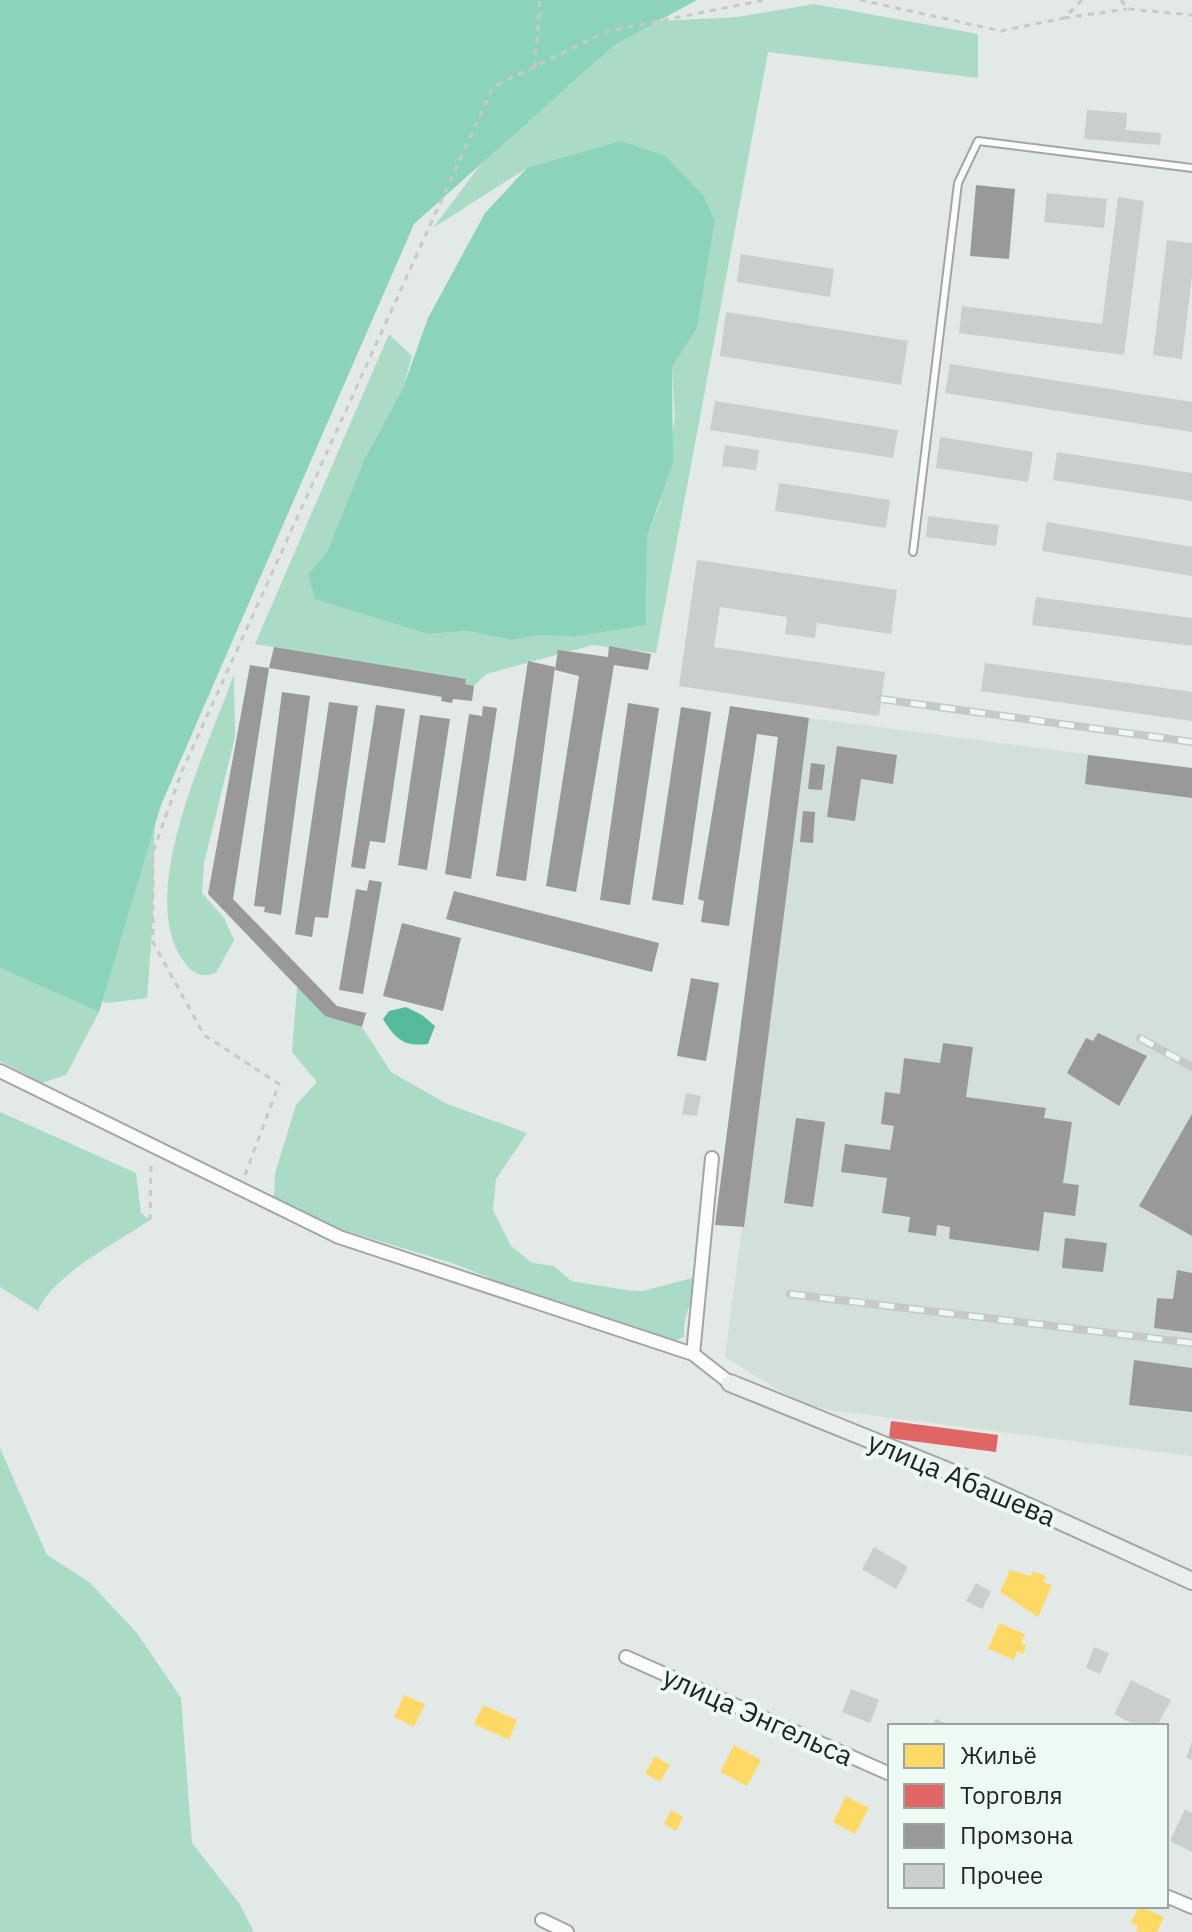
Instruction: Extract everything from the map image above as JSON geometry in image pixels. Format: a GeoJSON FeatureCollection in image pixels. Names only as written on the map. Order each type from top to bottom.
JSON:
{"type":"FeatureCollection","features":[{"type":"Feature","properties":{"kind":"street"},"geometry":{"type":"LineString","coordinates":[[0,1071],[339,1237],[693,1354],[730,1383]]}},
{"type":"Feature","properties":{"kind":"street"},"geometry":{"type":"LineString","coordinates":[[693,1354],[712,1158]]}},
{"type":"Feature","properties":{"kind":"street","name":"улица Абашева"},"geometry":{"type":"LineString","coordinates":[[730,1383],[970,1480],[1192,1581]]}},
{"type":"Feature","properties":{"kind":"street","name":"улица Энгельса"},"geometry":{"type":"LineString","coordinates":[[626,1657],[888,1773]]}},
{"type":"Feature","properties":{"kind":"street"},"geometry":{"type":"LineString","coordinates":[[1168,1897],[1192,1907]]}},
{"type":"Feature","properties":{"kind":"street"},"geometry":{"type":"LineString","coordinates":[[542,1920],[567,1932]]}},
{"type":"Feature","properties":{"kind":"lane"},"geometry":{"type":"LineString","coordinates":[[913,552],[958,183],[978,141],[1192,168]]}},
{"type":"Feature","properties":{"kind":"path"},"geometry":{"type":"LineString","coordinates":[[535,67],[540,0]]}},
{"type":"Feature","properties":{"kind":"path"},"geometry":{"type":"LineString","coordinates":[[240,1188],[279,1084],[204,1035],[153,942],[153,852],[182,771],[493,87],[608,31],[765,0]]}},
{"type":"Feature","properties":{"kind":"path"},"geometry":{"type":"LineString","coordinates":[[860,0],[1001,31],[1128,9],[1192,15]]}},
{"type":"Feature","properties":{"kind":"path"},"geometry":{"type":"LineString","coordinates":[[1064,18],[1082,0]]}},
{"type":"Feature","properties":{"kind":"path"},"geometry":{"type":"LineString","coordinates":[[1121,0],[1128,9]]}},
{"type":"Feature","properties":{"kind":"path"},"geometry":{"type":"LineString","coordinates":[[150,1220],[152,1146]]}},
{"type":"Feature","properties":{"kind":"shaded area"},"geometry":{"type":"Polygon","coordinates":[[[0,0],[697,0],[614,45],[414,224],[161,805],[99,1012],[0,968],[0,0]]]}},
{"type":"Feature","properties":{"kind":"shaded area"},"geometry":{"type":"Polygon","coordinates":[[[814,4],[978,34],[978,78],[768,52],[656,653],[593,645],[486,674],[474,686],[465,684],[465,679],[255,644],[389,334],[412,356],[403,388],[364,460],[327,552],[308,574],[395,622],[428,634],[467,631],[511,640],[539,635],[575,637],[646,625],[647,537],[660,503],[675,418],[672,367],[697,328],[715,221],[527,168],[433,228],[481,164],[608,31],[658,21],[738,17],[814,4]]]}},
{"type":"Feature","properties":{"kind":"shaded area"},"geometry":{"type":"Polygon","coordinates":[[[621,141],[665,156],[703,195],[715,221],[697,328],[672,367],[673,463],[647,537],[646,625],[575,637],[540,635],[511,640],[467,631],[428,634],[315,599],[308,574],[327,552],[364,460],[403,388],[428,318],[485,213],[527,168],[621,141]]]}},
{"type":"Feature","properties":{"kind":"shaded area"},"geometry":{"type":"Polygon","coordinates":[[[234,674],[235,737],[204,863],[202,893],[224,918],[234,940],[216,973],[203,975],[191,970],[185,963],[171,934],[167,900],[171,861],[194,779],[234,674]]]}},
{"type":"Feature","properties":{"kind":"shaded area"},"geometry":{"type":"Polygon","coordinates":[[[809,718],[1192,768],[1192,1456],[806,1407],[725,1357],[809,718]]]}},
{"type":"Feature","properties":{"kind":"shaded area"},"geometry":{"type":"Polygon","coordinates":[[[155,799],[153,917],[147,998],[107,1003],[87,995],[155,799]]]}},
{"type":"Feature","properties":{"kind":"shaded area"},"geometry":{"type":"Polygon","coordinates":[[[0,968],[99,1012],[66,1075],[42,1083],[0,1061],[0,968]]]}},
{"type":"Feature","properties":{"kind":"shaded area"},"geometry":{"type":"Polygon","coordinates":[[[297,987],[325,1015],[362,1027],[391,1072],[447,1104],[527,1133],[496,1179],[493,1210],[511,1246],[532,1263],[554,1266],[571,1281],[626,1290],[643,1291],[696,1277],[684,1337],[663,1346],[452,1263],[333,1227],[274,1197],[275,1173],[296,1105],[317,1082],[292,1052],[297,987]]]}},
{"type":"Feature","properties":{"kind":"shaded area"},"geometry":{"type":"Polygon","coordinates":[[[406,1007],[435,1026],[428,1044],[406,1043],[392,1032],[383,1019],[389,1011],[406,1007]]]}},
{"type":"Feature","properties":{"kind":"shaded area"},"geometry":{"type":"Polygon","coordinates":[[[0,1112],[136,1173],[141,1213],[150,1220],[56,1285],[38,1311],[0,1287],[0,1112]]]}},
{"type":"Feature","properties":{"kind":"shaded area"},"geometry":{"type":"Polygon","coordinates":[[[0,1448],[47,1555],[89,1582],[137,1633],[181,1698],[192,1843],[239,1903],[254,1932],[0,1932],[0,1448]]]}},
{"type":"Feature","properties":{"kind":"building: Жильё"},"geometry":{"type":"Polygon","coordinates":[[[1010,1570],[1031,1576],[1033,1571],[1046,1576],[1043,1582],[1052,1585],[1038,1617],[1000,1592],[1010,1570]]]}},
{"type":"Feature","properties":{"kind":"building: Жильё"},"geometry":{"type":"Polygon","coordinates":[[[999,1623],[1025,1634],[1021,1643],[1026,1645],[1023,1654],[1017,1651],[1014,1660],[988,1649],[999,1623]]]}},
{"type":"Feature","properties":{"kind":"building: Жильё"},"geometry":{"type":"Polygon","coordinates":[[[404,1695],[425,1704],[414,1727],[394,1717],[404,1695]]]}},
{"type":"Feature","properties":{"kind":"building: Жильё"},"geometry":{"type":"Polygon","coordinates":[[[483,1705],[517,1720],[509,1740],[474,1724],[483,1705]]]}},
{"type":"Feature","properties":{"kind":"building: Жильё"},"geometry":{"type":"Polygon","coordinates":[[[734,1745],[761,1760],[747,1786],[720,1772],[734,1745]]]}},
{"type":"Feature","properties":{"kind":"building: Жильё"},"geometry":{"type":"Polygon","coordinates":[[[655,1756],[670,1765],[660,1782],[645,1773],[655,1756]]]}},
{"type":"Feature","properties":{"kind":"building: Жильё"},"geometry":{"type":"Polygon","coordinates":[[[846,1796],[869,1808],[855,1834],[833,1822],[846,1796]]]}},
{"type":"Feature","properties":{"kind":"building: Жильё"},"geometry":{"type":"Polygon","coordinates":[[[671,1810],[683,1817],[676,1831],[664,1824],[671,1810]]]}},
{"type":"Feature","properties":{"kind":"building: Жильё"},"geometry":{"type":"Polygon","coordinates":[[[1138,1908],[1164,1917],[1157,1932],[1136,1932],[1138,1926],[1131,1923],[1138,1908]]]}},
{"type":"Feature","properties":{"kind":"building: Торговля"},"geometry":{"type":"Polygon","coordinates":[[[891,1421],[998,1435],[996,1452],[889,1438],[891,1421]]]}},
{"type":"Feature","properties":{"kind":"building: Промзона"},"geometry":{"type":"Polygon","coordinates":[[[976,185],[1015,189],[1009,259],[970,256],[976,185]]]}},
{"type":"Feature","properties":{"kind":"building: Промзона"},"geometry":{"type":"Polygon","coordinates":[[[609,646],[651,654],[648,670],[614,665],[576,892],[546,886],[579,676],[555,670],[558,650],[608,657],[609,646]]]}},
{"type":"Feature","properties":{"kind":"building: Промзона"},"geometry":{"type":"Polygon","coordinates":[[[274,647],[466,679],[465,684],[474,686],[472,701],[453,699],[452,703],[441,701],[442,697],[269,668],[274,647]]]}},
{"type":"Feature","properties":{"kind":"building: Промзона"},"geometry":{"type":"Polygon","coordinates":[[[528,661],[555,667],[526,881],[496,876],[528,661]]]}},
{"type":"Feature","properties":{"kind":"building: Промзона"},"geometry":{"type":"Polygon","coordinates":[[[250,665],[269,668],[233,899],[337,1006],[366,1013],[362,1027],[325,1016],[208,894],[250,665]]]}},
{"type":"Feature","properties":{"kind":"building: Промзона"},"geometry":{"type":"Polygon","coordinates":[[[282,692],[310,696],[281,915],[264,912],[265,907],[254,906],[282,692]]]}},
{"type":"Feature","properties":{"kind":"building: Промзона"},"geometry":{"type":"Polygon","coordinates":[[[329,702],[358,706],[328,918],[315,917],[312,937],[295,934],[329,702]]]}},
{"type":"Feature","properties":{"kind":"building: Промзона"},"geometry":{"type":"Polygon","coordinates":[[[628,703],[659,708],[630,905],[600,900],[628,703]]]}},
{"type":"Feature","properties":{"kind":"building: Промзона"},"geometry":{"type":"Polygon","coordinates":[[[376,705],[405,709],[385,843],[370,841],[365,869],[351,867],[376,705]]]}},
{"type":"Feature","properties":{"kind":"building: Промзона"},"geometry":{"type":"Polygon","coordinates":[[[483,706],[497,708],[471,879],[445,874],[469,714],[482,716],[483,706]]]}},
{"type":"Feature","properties":{"kind":"building: Промзона"},"geometry":{"type":"Polygon","coordinates":[[[730,706],[809,718],[744,1227],[715,1225],[778,737],[757,734],[729,926],[701,922],[704,901],[698,899],[730,706]]]}},
{"type":"Feature","properties":{"kind":"building: Промзона"},"geometry":{"type":"Polygon","coordinates":[[[681,707],[711,712],[683,905],[652,900],[681,707]]]}},
{"type":"Feature","properties":{"kind":"building: Промзона"},"geometry":{"type":"Polygon","coordinates":[[[420,715],[450,719],[427,870],[398,865],[420,715]]]}},
{"type":"Feature","properties":{"kind":"building: Промзона"},"geometry":{"type":"Polygon","coordinates":[[[837,746],[897,755],[893,784],[861,779],[855,821],[827,817],[837,746]]]}},
{"type":"Feature","properties":{"kind":"building: Промзона"},"geometry":{"type":"Polygon","coordinates":[[[1088,755],[1192,768],[1192,798],[1085,784],[1088,755]]]}},
{"type":"Feature","properties":{"kind":"building: Промзона"},"geometry":{"type":"Polygon","coordinates":[[[811,763],[825,765],[822,790],[808,789],[811,763]]]}},
{"type":"Feature","properties":{"kind":"building: Промзона"},"geometry":{"type":"Polygon","coordinates":[[[803,811],[815,812],[813,843],[800,842],[803,811]]]}},
{"type":"Feature","properties":{"kind":"building: Промзона"},"geometry":{"type":"Polygon","coordinates":[[[369,880],[382,882],[363,994],[339,990],[356,889],[367,891],[369,880]]]}},
{"type":"Feature","properties":{"kind":"building: Промзона"},"geometry":{"type":"Polygon","coordinates":[[[454,891],[659,943],[652,972],[446,919],[454,891]]]}},
{"type":"Feature","properties":{"kind":"building: Промзона"},"geometry":{"type":"Polygon","coordinates":[[[402,923],[461,938],[443,1011],[383,996],[402,923]]]}},
{"type":"Feature","properties":{"kind":"building: Промзона"},"geometry":{"type":"Polygon","coordinates":[[[691,978],[719,983],[706,1061],[677,1056],[691,978]]]}},
{"type":"Feature","properties":{"kind":"building: Промзона"},"geometry":{"type":"Polygon","coordinates":[[[1098,1033],[1147,1056],[1119,1106],[1067,1073],[1086,1038],[1093,1041],[1098,1033]]]}},
{"type":"Feature","properties":{"kind":"building: Промзона"},"geometry":{"type":"Polygon","coordinates":[[[943,1043],[973,1047],[966,1097],[1046,1108],[1044,1118],[1072,1122],[1063,1183],[1079,1185],[1075,1216],[1044,1212],[1039,1251],[949,1239],[950,1227],[937,1225],[936,1236],[908,1232],[910,1217],[882,1213],[887,1178],[841,1172],[845,1144],[890,1150],[894,1126],[881,1124],[885,1092],[900,1094],[904,1058],[940,1063],[943,1043]]]}},
{"type":"Feature","properties":{"kind":"building: Промзона"},"geometry":{"type":"Polygon","coordinates":[[[1192,1114],[1192,1236],[1139,1206],[1192,1114]]]}},
{"type":"Feature","properties":{"kind":"building: Промзона"},"geometry":{"type":"Polygon","coordinates":[[[796,1118],[825,1122],[813,1207],[784,1203],[796,1118]]]}},
{"type":"Feature","properties":{"kind":"building: Промзона"},"geometry":{"type":"Polygon","coordinates":[[[1065,1238],[1107,1243],[1103,1272],[1062,1268],[1065,1238]]]}},
{"type":"Feature","properties":{"kind":"building: Промзона"},"geometry":{"type":"Polygon","coordinates":[[[1177,1270],[1192,1273],[1192,1333],[1154,1328],[1157,1298],[1173,1299],[1177,1270]]]}},
{"type":"Feature","properties":{"kind":"building: Промзона"},"geometry":{"type":"Polygon","coordinates":[[[1134,1360],[1192,1368],[1192,1412],[1129,1405],[1134,1360]]]}},
{"type":"Feature","properties":{"kind":"building: Прочее"},"geometry":{"type":"Polygon","coordinates":[[[1087,110],[1127,113],[1126,130],[1161,133],[1160,145],[1084,139],[1087,110]]]}},
{"type":"Feature","properties":{"kind":"building: Прочее"},"geometry":{"type":"Polygon","coordinates":[[[1047,193],[1107,199],[1104,228],[1044,222],[1047,193]]]}},
{"type":"Feature","properties":{"kind":"building: Прочее"},"geometry":{"type":"Polygon","coordinates":[[[1118,197],[1144,201],[1124,355],[959,333],[962,306],[1102,324],[1118,197]]]}},
{"type":"Feature","properties":{"kind":"building: Прочее"},"geometry":{"type":"Polygon","coordinates":[[[1167,240],[1192,243],[1192,276],[1182,359],[1153,355],[1167,240]]]}},
{"type":"Feature","properties":{"kind":"building: Прочее"},"geometry":{"type":"Polygon","coordinates":[[[741,254],[834,269],[830,297],[737,282],[741,254]]]}},
{"type":"Feature","properties":{"kind":"building: Прочее"},"geometry":{"type":"Polygon","coordinates":[[[726,312],[908,341],[901,385],[720,356],[726,312]]]}},
{"type":"Feature","properties":{"kind":"building: Прочее"},"geometry":{"type":"Polygon","coordinates":[[[950,364],[1192,402],[1192,432],[945,393],[950,364]]]}},
{"type":"Feature","properties":{"kind":"building: Прочее"},"geometry":{"type":"Polygon","coordinates":[[[715,401],[898,430],[893,458],[710,430],[715,401]]]}},
{"type":"Feature","properties":{"kind":"building: Прочее"},"geometry":{"type":"Polygon","coordinates":[[[940,437],[1033,452],[1028,482],[936,468],[940,437]]]}},
{"type":"Feature","properties":{"kind":"building: Прочее"},"geometry":{"type":"Polygon","coordinates":[[[725,445],[759,450],[756,470],[722,466],[725,445]]]}},
{"type":"Feature","properties":{"kind":"building: Прочее"},"geometry":{"type":"Polygon","coordinates":[[[1057,452],[1192,473],[1192,501],[1053,480],[1057,452]]]}},
{"type":"Feature","properties":{"kind":"building: Прочее"},"geometry":{"type":"Polygon","coordinates":[[[779,483],[890,500],[886,528],[775,511],[779,483]]]}},
{"type":"Feature","properties":{"kind":"building: Прочее"},"geometry":{"type":"Polygon","coordinates":[[[928,516],[999,525],[996,546],[926,537],[928,516]]]}},
{"type":"Feature","properties":{"kind":"building: Прочее"},"geometry":{"type":"Polygon","coordinates":[[[1047,522],[1192,547],[1192,576],[1042,551],[1047,522]]]}},
{"type":"Feature","properties":{"kind":"building: Прочее"},"geometry":{"type":"Polygon","coordinates":[[[697,560],[897,590],[891,634],[817,623],[815,638],[785,634],[787,617],[720,607],[714,647],[885,672],[879,716],[679,686],[697,560]]]}},
{"type":"Feature","properties":{"kind":"building: Прочее"},"geometry":{"type":"Polygon","coordinates":[[[1036,597],[1192,618],[1192,646],[1032,625],[1036,597]]]}},
{"type":"Feature","properties":{"kind":"building: Прочее"},"geometry":{"type":"Polygon","coordinates":[[[985,663],[1192,692],[1192,721],[981,691],[985,663]]]}},
{"type":"Feature","properties":{"kind":"building: Прочее"},"geometry":{"type":"Polygon","coordinates":[[[686,1093],[701,1096],[697,1116],[682,1114],[686,1093]]]}},
{"type":"Feature","properties":{"kind":"building: Прочее"},"geometry":{"type":"Polygon","coordinates":[[[874,1547],[908,1567],[896,1589],[862,1569],[874,1547]]]}},
{"type":"Feature","properties":{"kind":"building: Прочее"},"geometry":{"type":"Polygon","coordinates":[[[976,1583],[991,1592],[982,1609],[966,1601],[976,1583]]]}},
{"type":"Feature","properties":{"kind":"building: Прочее"},"geometry":{"type":"Polygon","coordinates":[[[1094,1647],[1109,1653],[1100,1674],[1086,1668],[1094,1647]]]}},
{"type":"Feature","properties":{"kind":"building: Прочее"},"geometry":{"type":"Polygon","coordinates":[[[1131,1680],[1171,1700],[1158,1724],[1133,1724],[1114,1714],[1131,1680]]]}},
{"type":"Feature","properties":{"kind":"building: Прочее"},"geometry":{"type":"Polygon","coordinates":[[[851,1689],[879,1700],[870,1723],[842,1712],[851,1689]]]}},
{"type":"Feature","properties":{"kind":"building: Прочее"},"geometry":{"type":"Polygon","coordinates":[[[1192,1741],[1192,1760],[1186,1758],[1192,1741]]]}},
{"type":"Feature","properties":{"kind":"building: Прочее"},"geometry":{"type":"Polygon","coordinates":[[[1185,1809],[1192,1813],[1192,1852],[1170,1841],[1185,1809]]]}},
{"type":"Feature","properties":{"kind":"railway"},"geometry":{"type":"LineString","coordinates":[[881,699],[1192,742]]}},
{"type":"Feature","properties":{"kind":"railway"},"geometry":{"type":"LineString","coordinates":[[1140,1038],[1192,1067]]}},
{"type":"Feature","properties":{"kind":"railway"},"geometry":{"type":"LineString","coordinates":[[790,1294],[1192,1343]]}}]}
